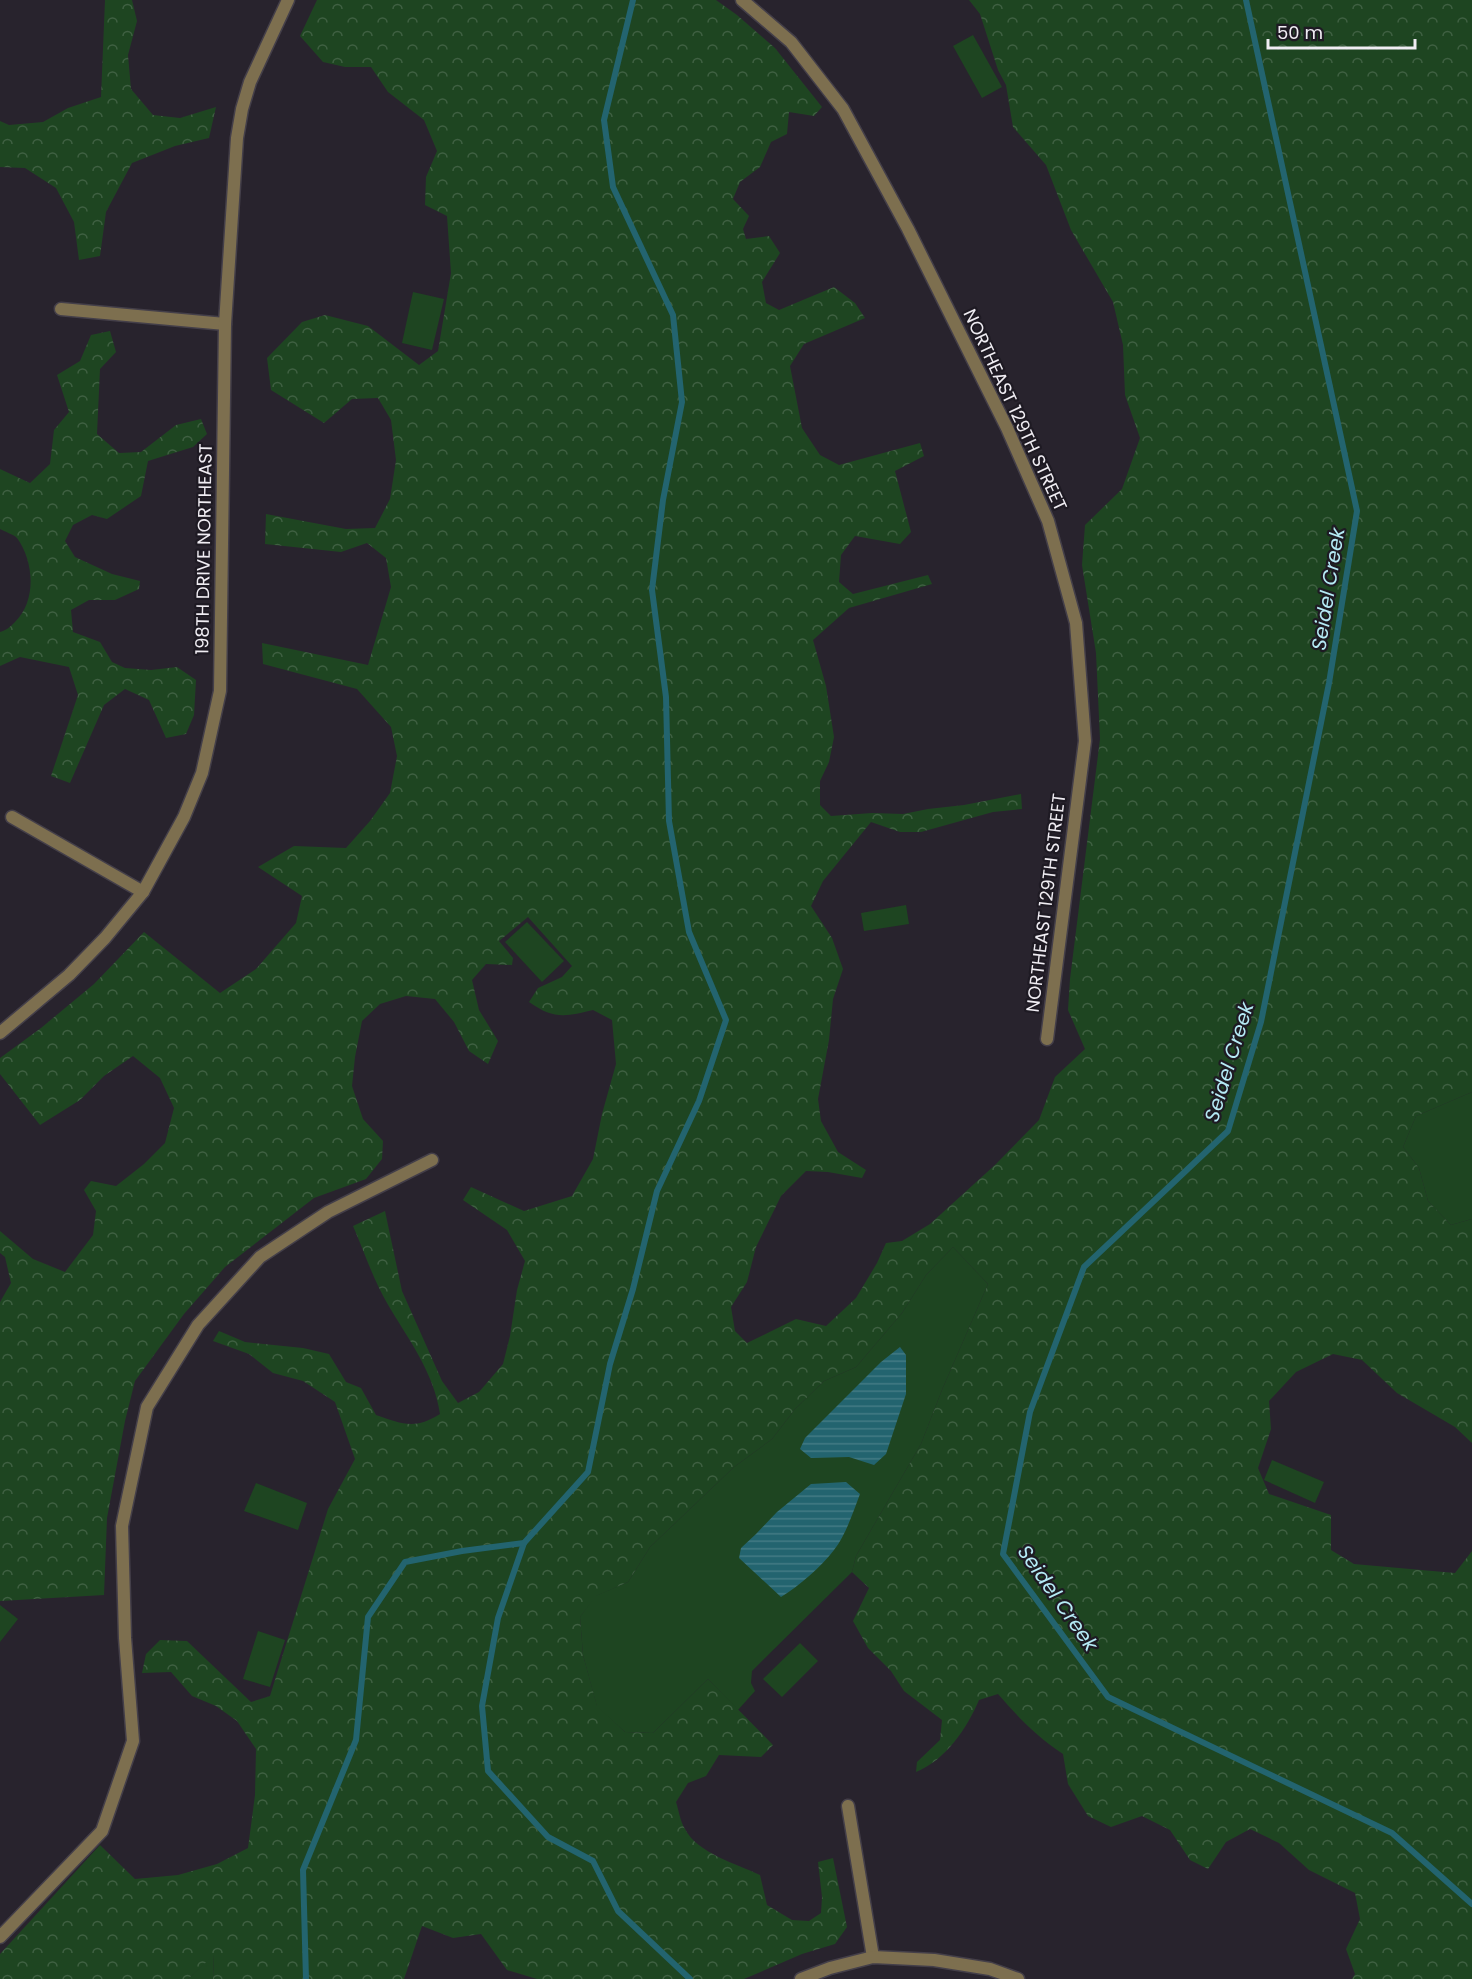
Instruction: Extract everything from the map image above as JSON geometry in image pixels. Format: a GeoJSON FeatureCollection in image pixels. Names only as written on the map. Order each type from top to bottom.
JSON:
{"type":"FeatureCollection","features":[{"type":"Feature","properties":{"kind":"street","name":"198TH DRIVE NORTHEAST"},"geometry":{"type":"LineString","coordinates":[[0,1033],[69,975],[105,938],[143,892],[184,817],[202,773],[220,691],[225,324],[237,138],[250,82],[288,0]]}},
{"type":"Feature","properties":{"kind":"street","name":"NORTHEAST 129TH STREET"},"geometry":{"type":"LineString","coordinates":[[742,0],[792,42],[843,110],[908,228],[1007,428],[1048,521],[1076,623],[1085,741],[1047,1040]]}},
{"type":"Feature","properties":{"kind":"street"},"geometry":{"type":"LineString","coordinates":[[61,309],[225,324]]}},
{"type":"Feature","properties":{"kind":"street"},"geometry":{"type":"LineString","coordinates":[[12,817],[143,892]]}},
{"type":"Feature","properties":{"kind":"street"},"geometry":{"type":"LineString","coordinates":[[0,1937],[102,1831],[133,1741],[125,1638],[122,1526],[147,1407],[198,1324],[260,1257],[328,1212],[432,1160]]}},
{"type":"Feature","properties":{"kind":"street"},"geometry":{"type":"LineString","coordinates":[[848,1806],[873,1957]]}},
{"type":"Feature","properties":{"kind":"street"},"geometry":{"type":"LineString","coordinates":[[801,1979],[830,1968],[873,1957],[934,1960],[990,1969],[1018,1979]]}},
{"type":"Feature","properties":{"kind":"green space"},"geometry":{"type":"Polygon","coordinates":[[[105,0],[132,0],[137,21],[128,55],[131,89],[153,115],[180,118],[216,107],[209,138],[175,146],[132,163],[106,212],[100,256],[79,260],[74,222],[56,188],[25,168],[0,167],[0,121],[9,125],[43,122],[68,108],[101,97],[105,0]]]}},
{"type":"Feature","properties":{"kind":"green space"},"geometry":{"type":"Polygon","coordinates":[[[317,0],[716,0],[775,48],[822,107],[814,116],[789,112],[787,134],[771,142],[760,167],[740,182],[733,199],[749,216],[743,229],[746,239],[769,236],[780,253],[762,282],[766,303],[779,310],[834,287],[855,303],[865,318],[804,344],[790,366],[802,428],[820,455],[839,465],[920,443],[924,456],[895,471],[911,532],[900,544],[855,536],[841,555],[839,582],[853,594],[928,575],[932,584],[849,608],[813,640],[826,686],[834,737],[829,762],[820,781],[820,805],[831,816],[872,813],[903,814],[1021,794],[1022,809],[993,812],[921,832],[900,832],[871,822],[823,881],[811,906],[832,938],[843,969],[833,999],[829,1040],[818,1099],[821,1121],[838,1152],[866,1170],[862,1178],[806,1171],[781,1196],[756,1247],[747,1282],[731,1307],[735,1331],[747,1343],[796,1319],[826,1326],[856,1298],[886,1243],[902,1241],[930,1224],[996,1164],[1039,1120],[1055,1077],[1085,1049],[1068,1010],[1100,739],[1096,653],[1082,565],[1085,525],[1122,489],[1140,438],[1125,395],[1123,345],[1113,302],[1071,230],[1046,165],[1013,127],[1006,85],[998,70],[980,14],[969,0],[1472,0],[1472,1092],[1416,1116],[1403,1147],[1419,1168],[1428,1201],[1451,1225],[1472,1219],[1472,1443],[1455,1427],[1397,1393],[1362,1360],[1333,1354],[1296,1372],[1269,1401],[1271,1429],[1258,1468],[1269,1494],[1331,1515],[1331,1550],[1354,1564],[1455,1573],[1472,1551],[1472,1979],[1352,1979],[1355,1974],[1346,1949],[1360,1919],[1355,1893],[1309,1870],[1279,1843],[1250,1829],[1226,1842],[1208,1869],[1190,1860],[1170,1830],[1142,1816],[1111,1827],[1088,1816],[1068,1784],[1063,1754],[1028,1726],[998,1694],[979,1700],[954,1742],[937,1760],[916,1772],[917,1762],[940,1740],[942,1720],[904,1691],[891,1671],[868,1648],[853,1621],[869,1588],[852,1572],[856,1556],[921,1444],[988,1284],[953,1247],[926,1275],[902,1313],[856,1367],[824,1381],[795,1409],[772,1439],[734,1467],[650,1547],[628,1582],[596,1596],[580,1617],[583,1655],[597,1706],[625,1732],[653,1733],[708,1679],[773,1745],[761,1757],[719,1755],[706,1776],[688,1783],[676,1802],[681,1819],[685,1829],[699,1845],[718,1857],[760,1875],[767,1905],[792,1920],[809,1921],[821,1913],[822,1897],[818,1862],[833,1858],[847,1927],[835,1944],[802,1954],[744,1979],[537,1979],[507,1970],[481,1934],[453,1938],[422,1926],[404,1979],[213,1979],[214,1955],[188,1979],[0,1979],[0,1954],[100,1845],[135,1879],[178,1875],[217,1864],[248,1848],[255,1795],[256,1749],[237,1721],[216,1706],[192,1696],[171,1672],[142,1673],[146,1654],[160,1640],[187,1641],[251,1702],[270,1696],[328,1509],[355,1459],[335,1402],[303,1381],[273,1373],[249,1354],[213,1341],[219,1331],[245,1342],[303,1348],[329,1354],[346,1382],[361,1388],[376,1415],[393,1421],[416,1424],[440,1414],[426,1370],[382,1294],[353,1226],[385,1211],[402,1291],[442,1381],[458,1403],[479,1392],[503,1364],[525,1261],[507,1230],[463,1200],[471,1187],[524,1211],[572,1196],[593,1159],[602,1114],[616,1064],[612,1020],[593,1010],[567,1015],[552,1014],[529,1002],[538,988],[562,977],[572,966],[528,917],[499,941],[513,958],[512,965],[486,964],[472,980],[479,1010],[498,1041],[488,1064],[469,1051],[454,1022],[435,999],[406,996],[380,1004],[362,1021],[352,1086],[363,1119],[383,1141],[382,1159],[366,1179],[314,1198],[225,1267],[184,1314],[135,1381],[107,1518],[104,1595],[0,1601],[0,1302],[11,1283],[5,1257],[0,1253],[0,1231],[33,1259],[65,1272],[93,1235],[96,1211],[84,1190],[91,1181],[116,1186],[144,1164],[165,1143],[174,1108],[160,1078],[133,1056],[104,1076],[80,1100],[40,1125],[0,1074],[0,1058],[94,984],[144,932],[220,993],[256,969],[296,923],[302,896],[258,867],[294,846],[346,848],[370,821],[390,793],[397,756],[391,727],[357,689],[263,664],[262,643],[368,665],[391,587],[386,558],[367,543],[341,552],[265,544],[266,514],[346,529],[375,528],[390,499],[396,460],[391,420],[378,398],[352,399],[324,423],[271,390],[267,358],[302,322],[325,315],[368,326],[419,365],[438,351],[451,273],[447,216],[425,205],[426,177],[437,151],[424,120],[388,92],[371,67],[345,67],[323,62],[300,36],[317,0]]]}},
{"type":"Feature","properties":{"kind":"green space"},"geometry":{"type":"Polygon","coordinates":[[[973,35],[1002,87],[982,98],[953,46],[973,35]]]}},
{"type":"Feature","properties":{"kind":"green space"},"geometry":{"type":"Polygon","coordinates":[[[413,292],[444,299],[432,350],[402,343],[413,292]]]}},
{"type":"Feature","properties":{"kind":"green space"},"geometry":{"type":"Polygon","coordinates":[[[110,331],[116,352],[100,369],[97,434],[119,453],[141,452],[176,425],[201,419],[207,434],[193,447],[148,461],[141,496],[107,519],[92,515],[73,525],[65,541],[75,557],[112,574],[140,581],[139,589],[115,600],[89,600],[71,610],[73,632],[100,642],[112,662],[125,668],[151,670],[177,667],[196,680],[194,715],[186,734],[166,738],[149,700],[125,689],[104,705],[70,783],[51,776],[78,695],[69,667],[20,657],[0,666],[0,632],[10,627],[22,613],[27,603],[31,581],[23,547],[17,538],[0,529],[0,469],[30,483],[50,464],[54,430],[69,412],[57,375],[80,361],[91,335],[110,331]]]}},
{"type":"Feature","properties":{"kind":"green space"},"geometry":{"type":"Polygon","coordinates":[[[906,905],[909,924],[864,931],[861,913],[906,905]]]}},
{"type":"Feature","properties":{"kind":"green space"},"geometry":{"type":"Polygon","coordinates":[[[527,922],[564,961],[542,982],[505,942],[527,922]]]}},
{"type":"Feature","properties":{"kind":"green space"},"geometry":{"type":"Polygon","coordinates":[[[1472,1092],[1472,1219],[1451,1225],[1428,1201],[1419,1168],[1403,1147],[1416,1116],[1472,1092]]]}},
{"type":"Feature","properties":{"kind":"green space"},"geometry":{"type":"Polygon","coordinates":[[[953,1247],[988,1284],[921,1444],[856,1556],[852,1572],[752,1671],[751,1683],[755,1691],[738,1710],[708,1679],[653,1733],[625,1732],[597,1707],[583,1655],[580,1617],[595,1596],[628,1582],[650,1547],[734,1467],[772,1439],[795,1409],[824,1381],[856,1367],[902,1313],[926,1275],[953,1247]]]}},
{"type":"Feature","properties":{"kind":"green space"},"geometry":{"type":"Polygon","coordinates":[[[1272,1460],[1324,1482],[1315,1503],[1264,1480],[1272,1460]]]}},
{"type":"Feature","properties":{"kind":"green space"},"geometry":{"type":"Polygon","coordinates":[[[256,1483],[307,1503],[298,1530],[244,1511],[256,1483]]]}},
{"type":"Feature","properties":{"kind":"green space"},"geometry":{"type":"Polygon","coordinates":[[[0,1605],[18,1619],[0,1642],[0,1605]]]}},
{"type":"Feature","properties":{"kind":"green space"},"geometry":{"type":"Polygon","coordinates":[[[258,1631],[285,1640],[270,1687],[243,1679],[258,1631]]]}},
{"type":"Feature","properties":{"kind":"green space"},"geometry":{"type":"Polygon","coordinates":[[[800,1643],[818,1661],[782,1697],[763,1679],[800,1643]]]}},
{"type":"Feature","properties":{"kind":"green space"},"geometry":{"type":"Polygon","coordinates":[[[214,1954],[213,1979],[188,1979],[214,1954]]]}},
{"type":"Feature","properties":{"kind":"water"},"geometry":{"type":"Polygon","coordinates":[[[900,1347],[906,1355],[906,1394],[886,1454],[874,1465],[849,1457],[811,1458],[800,1449],[805,1438],[881,1362],[900,1347]]]}},
{"type":"Feature","properties":{"kind":"water"},"geometry":{"type":"Polygon","coordinates":[[[846,1482],[860,1494],[842,1537],[834,1550],[816,1569],[781,1597],[739,1558],[741,1548],[777,1512],[811,1484],[846,1482]]]}},
{"type":"Feature","properties":{"kind":"waterway"},"geometry":{"type":"LineString","coordinates":[[306,1979],[303,1870],[356,1740],[368,1617],[405,1562],[462,1551],[524,1543],[588,1472],[610,1364],[633,1289],[657,1191],[699,1101],[726,1020],[689,932],[669,821],[666,697],[652,590],[663,500],[682,402],[673,315],[613,187],[604,120],[633,0]]}},
{"type":"Feature","properties":{"kind":"waterway","name":"Seidel Creek"},"geometry":{"type":"LineString","coordinates":[[1246,0],[1357,511],[1329,683],[1261,1022],[1228,1131],[1084,1267],[1030,1412],[1003,1554],[1108,1697],[1392,1833],[1472,1904]]}},
{"type":"Feature","properties":{"kind":"waterway"},"geometry":{"type":"LineString","coordinates":[[524,1543],[498,1618],[482,1706],[488,1771],[548,1837],[593,1861],[618,1911],[690,1979]]}}]}
